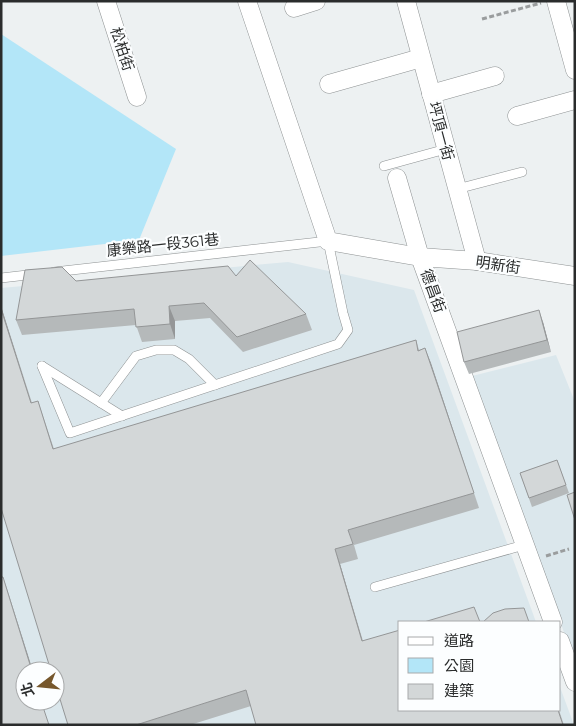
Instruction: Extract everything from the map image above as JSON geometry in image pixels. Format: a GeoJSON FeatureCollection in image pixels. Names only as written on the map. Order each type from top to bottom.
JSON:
{"type":"FeatureCollection","features":[{"type":"Feature","properties":{"kind":"street","name":"松柏街"},"geometry":{"type":"LineString","coordinates":[[106,1],[137,97]]}},
{"type":"Feature","properties":{"kind":"street"},"geometry":{"type":"LineString","coordinates":[[248,1],[328,241]]}},
{"type":"Feature","properties":{"kind":"street"},"geometry":{"type":"LineString","coordinates":[[294,8],[316,1]]}},
{"type":"Feature","properties":{"kind":"street","name":"坪頂一街"},"geometry":{"type":"LineString","coordinates":[[406,1],[476,261]]}},
{"type":"Feature","properties":{"kind":"street"},"geometry":{"type":"LineString","coordinates":[[556,1],[575,70]]}},
{"type":"Feature","properties":{"kind":"street"},"geometry":{"type":"LineString","coordinates":[[329,84],[421,58]]}},
{"type":"Feature","properties":{"kind":"street"},"geometry":{"type":"LineString","coordinates":[[431,94],[495,76]]}},
{"type":"Feature","properties":{"kind":"street"},"geometry":{"type":"LineString","coordinates":[[517,116],[575,100]]}},
{"type":"Feature","properties":{"kind":"street"},"geometry":{"type":"LineString","coordinates":[[397,178],[420,257]]}},
{"type":"Feature","properties":{"kind":"street","name":"德昌街"},"geometry":{"type":"LineString","coordinates":[[328,241],[420,257],[553,621]]}},
{"type":"Feature","properties":{"kind":"street","name":"明新街"},"geometry":{"type":"LineString","coordinates":[[420,257],[476,261],[575,276]]}},
{"type":"Feature","properties":{"kind":"street"},"geometry":{"type":"LineString","coordinates":[[561,644],[575,682]]}},
{"type":"Feature","properties":{"kind":"lane"},"geometry":{"type":"LineString","coordinates":[[384,166],[446,148]]}},
{"type":"Feature","properties":{"kind":"lane"},"geometry":{"type":"LineString","coordinates":[[457,189],[522,172]]}},
{"type":"Feature","properties":{"kind":"lane","name":"康樂路一段361巷"},"geometry":{"type":"LineString","coordinates":[[1,278],[328,241]]}},
{"type":"Feature","properties":{"kind":"lane"},"geometry":{"type":"LineString","coordinates":[[122,416],[42,366],[70,434],[338,344],[348,330],[328,241]]}},
{"type":"Feature","properties":{"kind":"lane"},"geometry":{"type":"LineString","coordinates":[[101,403],[136,356],[156,350],[174,350],[189,359],[215,385]]}},
{"type":"Feature","properties":{"kind":"lane"},"geometry":{"type":"LineString","coordinates":[[375,587],[524,545]]}},
{"type":"Feature","properties":{"kind":"path"},"geometry":{"type":"LineString","coordinates":[[482,19],[549,1]]}},
{"type":"Feature","properties":{"kind":"path"},"geometry":{"type":"LineString","coordinates":[[543,557],[569,549]]}},
{"type":"Feature","properties":{"kind":"shaded area"},"geometry":{"type":"Polygon","coordinates":[[[288,262],[414,290],[536,621],[398,621],[398,711],[561,711],[561,690],[574,725],[1,725],[1,288],[288,262]]]}},
{"type":"Feature","properties":{"kind":"shaded area"},"geometry":{"type":"Polygon","coordinates":[[[556,355],[575,402],[575,663],[561,621],[472,376],[556,355]]]}},
{"type":"Feature","properties":{"kind":"green space"},"geometry":{"type":"Polygon","coordinates":[[[1,34],[176,149],[139,240],[1,256],[1,34]]]}},
{"type":"Feature","properties":{"kind":"building"},"geometry":{"type":"Polygon","coordinates":[[[250,260],[306,314],[237,337],[204,303],[169,306],[170,324],[136,327],[134,309],[16,320],[25,270],[62,267],[76,281],[228,266],[236,276],[250,260]]]}},
{"type":"Feature","properties":{"kind":"building"},"geometry":{"type":"Polygon","coordinates":[[[1,309],[31,403],[38,401],[53,449],[416,340],[418,351],[425,348],[474,493],[348,530],[353,544],[335,549],[362,641],[398,631],[398,711],[558,711],[563,725],[256,725],[246,690],[136,725],[68,725],[64,711],[65,661],[48,661],[1,508],[1,309]]]}},
{"type":"Feature","properties":{"kind":"building"},"geometry":{"type":"Polygon","coordinates":[[[539,310],[547,340],[464,362],[457,332],[539,310]]]}},
{"type":"Feature","properties":{"kind":"building"},"geometry":{"type":"Polygon","coordinates":[[[557,460],[566,485],[529,498],[520,473],[557,460]]]}},
{"type":"Feature","properties":{"kind":"building"},"geometry":{"type":"Polygon","coordinates":[[[575,492],[575,520],[567,495],[575,492]]]}},
{"type":"Feature","properties":{"kind":"building"},"geometry":{"type":"Polygon","coordinates":[[[1,577],[3,577],[29,661],[15,661],[15,711],[44,711],[49,725],[1,725],[1,577]]]}},
{"type":"Feature","properties":{"kind":"building"},"geometry":{"type":"Polygon","coordinates":[[[474,607],[480,621],[427,621],[474,607]]]}},
{"type":"Feature","properties":{"kind":"building"},"geometry":{"type":"Polygon","coordinates":[[[524,608],[529,621],[484,621],[493,613],[505,609],[524,608]]]}}]}
